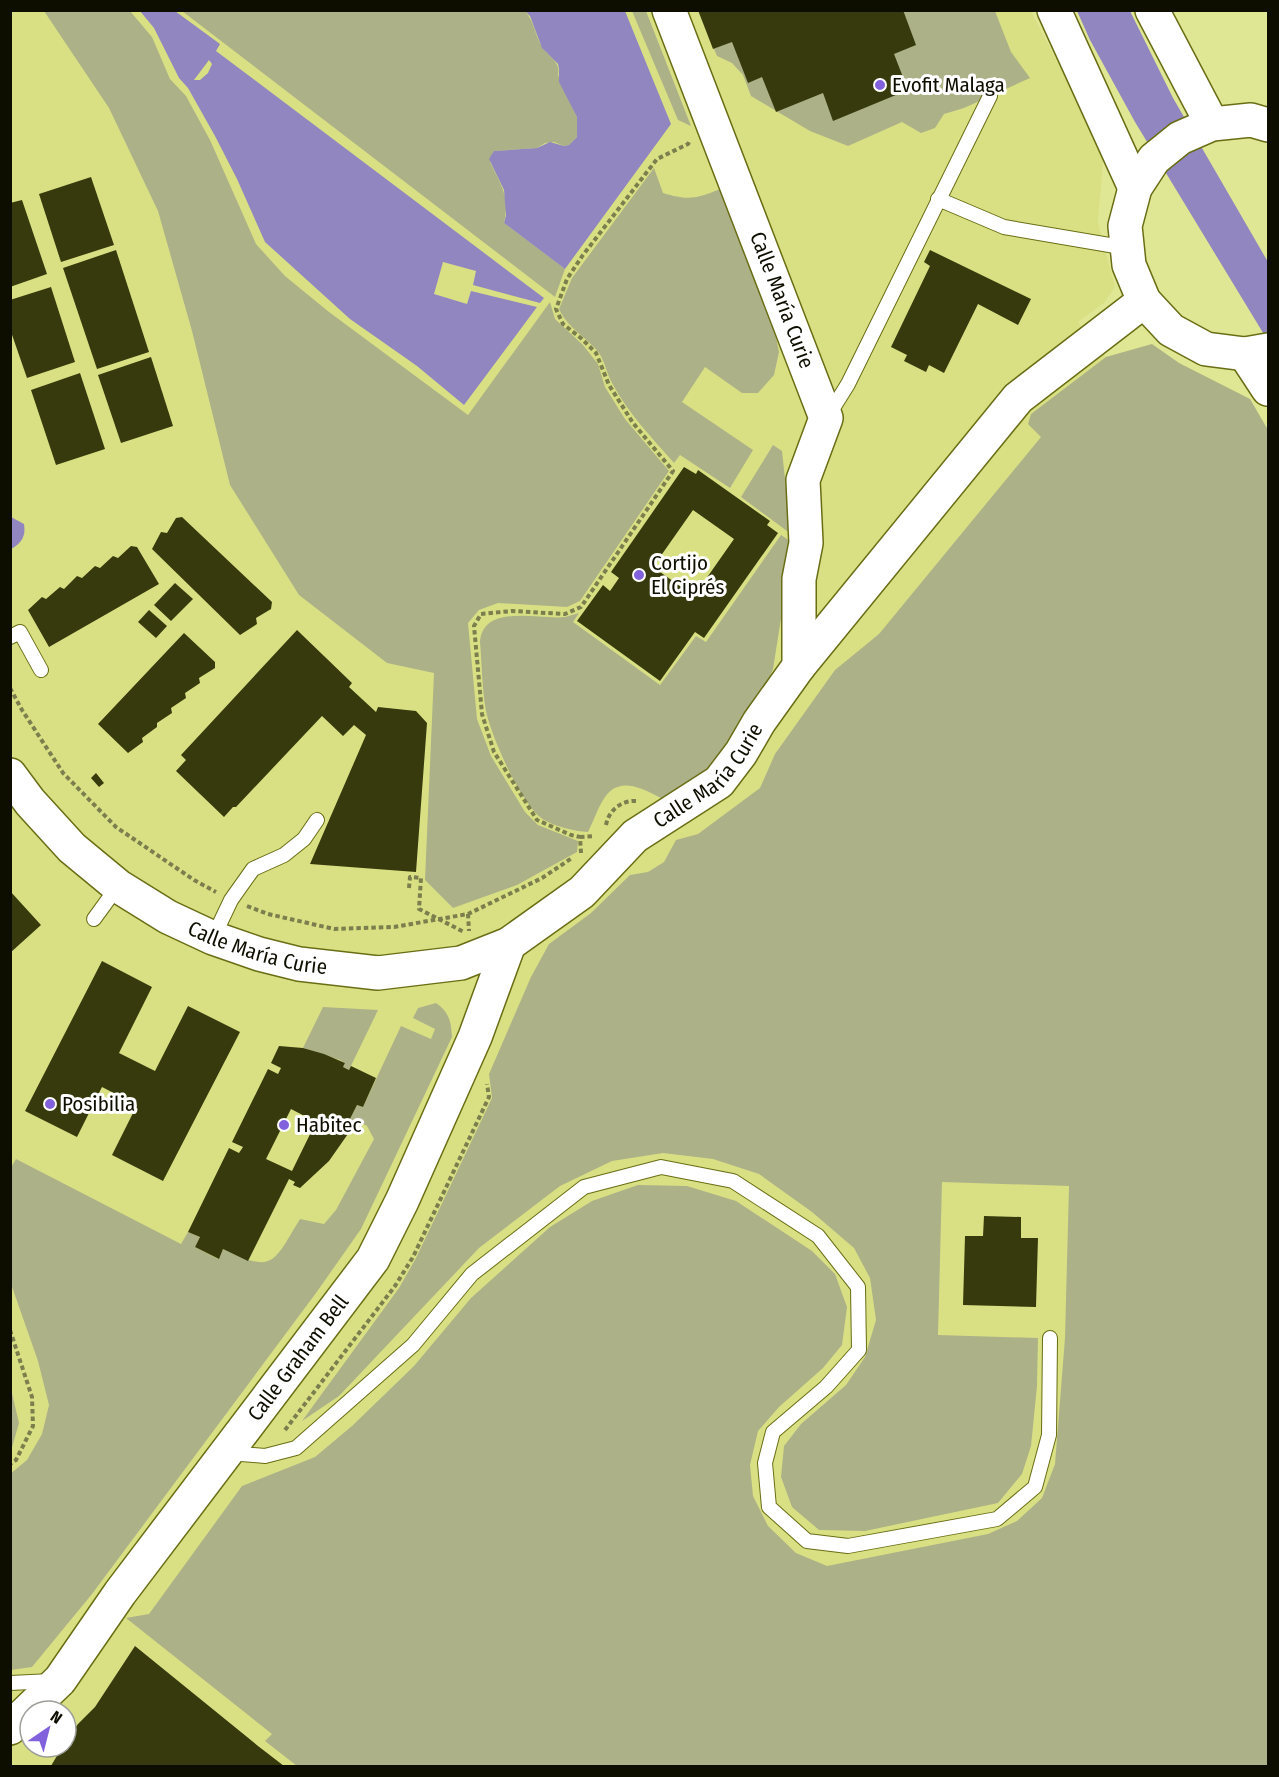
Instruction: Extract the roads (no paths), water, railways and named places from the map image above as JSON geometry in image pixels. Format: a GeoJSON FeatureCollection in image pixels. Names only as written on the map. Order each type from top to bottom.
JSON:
{"type":"FeatureCollection","features":[{"type":"Feature","properties":{"kind":"street","name":"Calle María Curie"},"geometry":{"type":"LineString","coordinates":[[669,10],[826,417]]}},
{"type":"Feature","properties":{"kind":"street"},"geometry":{"type":"LineString","coordinates":[[1054,10],[1136,188]]}},
{"type":"Feature","properties":{"kind":"street"},"geometry":{"type":"LineString","coordinates":[[1152,10],[1212,124]]}},
{"type":"Feature","properties":{"kind":"street"},"geometry":{"type":"LineString","coordinates":[[1269,125],[1251,120],[1212,124],[1180,138],[1154,159],[1136,188],[1125,226],[1129,265],[1144,301],[1171,330],[1206,349],[1257,352],[1269,389]]}},
{"type":"Feature","properties":{"kind":"street","name":"Calle María Curie"},"geometry":{"type":"LineString","coordinates":[[10,775],[30,802],[72,848],[118,886],[168,917],[213,938],[259,954],[299,964],[378,973],[456,963],[509,944],[582,892],[635,836],[719,782],[799,666],[1018,398],[1144,301]]}},
{"type":"Feature","properties":{"kind":"street"},"geometry":{"type":"LineString","coordinates":[[799,666],[799,579],[806,543],[803,480],[826,417]]}},
{"type":"Feature","properties":{"kind":"street","name":"Calle Graham Bell"},"geometry":{"type":"LineString","coordinates":[[10,1728],[60,1680],[120,1593],[373,1259],[402,1201],[475,1036],[509,944]]}},
{"type":"Feature","properties":{"kind":"lane"},"geometry":{"type":"LineString","coordinates":[[826,417],[848,384],[990,96]]}},
{"type":"Feature","properties":{"kind":"lane"},"geometry":{"type":"LineString","coordinates":[[938,199],[1004,227],[1127,248]]}},
{"type":"Feature","properties":{"kind":"lane"},"geometry":{"type":"LineString","coordinates":[[10,637],[20,632],[41,670]]}},
{"type":"Feature","properties":{"kind":"lane"},"geometry":{"type":"LineString","coordinates":[[213,938],[231,900],[253,869],[284,855],[304,839],[317,820]]}},
{"type":"Feature","properties":{"kind":"lane"},"geometry":{"type":"LineString","coordinates":[[94,919],[118,886]]}},
{"type":"Feature","properties":{"kind":"lane"},"geometry":{"type":"LineString","coordinates":[[227,1453],[266,1456],[296,1448],[413,1345],[472,1274],[584,1187],[661,1167],[733,1182],[818,1236],[858,1287],[859,1350],[826,1387],[773,1432],[765,1463],[769,1507],[807,1541],[848,1546],[997,1519],[1035,1487],[1049,1435],[1050,1338]]}},
{"type":"Feature","properties":{"kind":"lane"},"geometry":{"type":"LineString","coordinates":[[10,1683],[60,1680]]}},
{"type":"Feature","properties":{"kind":"place","name":"Evofit Malaga"},"geometry":{"type":"Point","coordinates":[880,85]}},
{"type":"Feature","properties":{"kind":"place","name":"Cortijo El Ciprés"},"geometry":{"type":"Point","coordinates":[639,575]}},
{"type":"Feature","properties":{"kind":"place","name":"Posibilia"},"geometry":{"type":"Point","coordinates":[50,1104]}},
{"type":"Feature","properties":{"kind":"place","name":"Habitec"},"geometry":{"type":"Point","coordinates":[284,1125]}}]}
